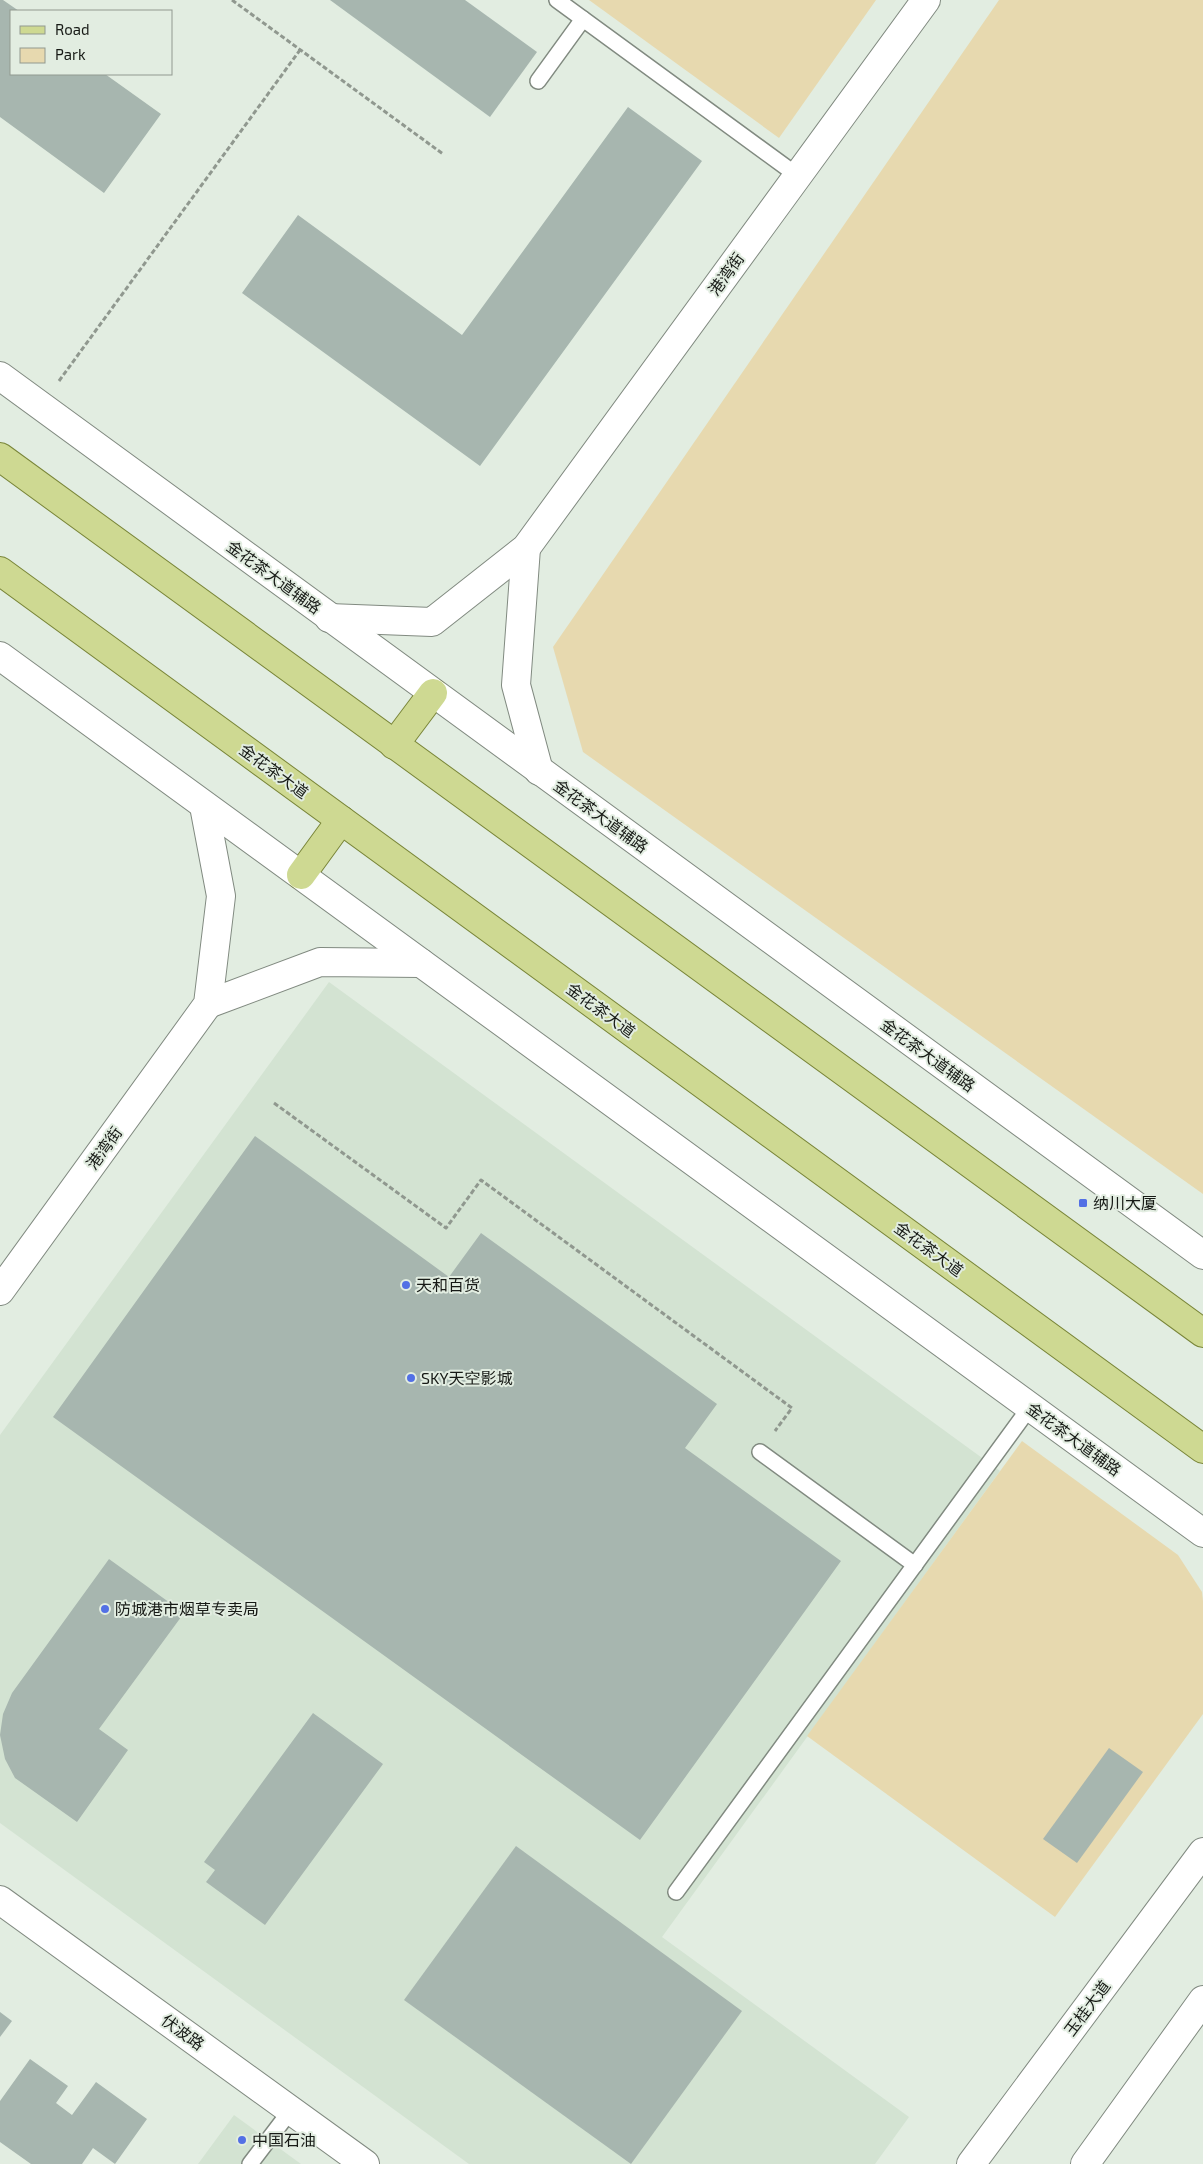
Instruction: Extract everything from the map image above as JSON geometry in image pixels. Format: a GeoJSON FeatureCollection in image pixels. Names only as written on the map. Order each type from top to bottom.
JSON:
{"type":"FeatureCollection","features":[{"type":"Feature","properties":{"kind":"main road"},"geometry":{"type":"LineString","coordinates":[[0,458],[1203,1333]]}},
{"type":"Feature","properties":{"kind":"main road","name":"金花茶大道"},"geometry":{"type":"LineString","coordinates":[[0,571],[1203,1449]]}},
{"type":"Feature","properties":{"kind":"main road"},"geometry":{"type":"LineString","coordinates":[[394,745],[433,694]]}},
{"type":"Feature","properties":{"kind":"main road"},"geometry":{"type":"LineString","coordinates":[[301,875],[341,820]]}},
{"type":"Feature","properties":{"kind":"street","name":"港湾街"},"geometry":{"type":"LineString","coordinates":[[330,618],[432,622],[526,548],[926,0]]}},
{"type":"Feature","properties":{"kind":"street","name":"金花茶大道辅路"},"geometry":{"type":"LineString","coordinates":[[0,376],[1203,1255]]}},
{"type":"Feature","properties":{"kind":"street"},"geometry":{"type":"LineString","coordinates":[[526,548],[516,686],[539,771]]}},
{"type":"Feature","properties":{"kind":"street","name":"金花茶大道辅路"},"geometry":{"type":"LineString","coordinates":[[0,656],[1203,1533]]}},
{"type":"Feature","properties":{"kind":"street"},"geometry":{"type":"LineString","coordinates":[[204,806],[221,896],[208,1004],[320,962],[421,962]]}},
{"type":"Feature","properties":{"kind":"street","name":"港湾街"},"geometry":{"type":"LineString","coordinates":[[0,1291],[208,1004]]}},
{"type":"Feature","properties":{"kind":"street","name":"玉桂大道"},"geometry":{"type":"LineString","coordinates":[[972,2164],[1203,1852]]}},
{"type":"Feature","properties":{"kind":"street","name":"伏波路"},"geometry":{"type":"LineString","coordinates":[[0,1900],[365,2164]]}},
{"type":"Feature","properties":{"kind":"street"},"geometry":{"type":"LineString","coordinates":[[1085,2164],[1203,2000]]}},
{"type":"Feature","properties":{"kind":"lane"},"geometry":{"type":"LineString","coordinates":[[557,0],[798,176]]}},
{"type":"Feature","properties":{"kind":"lane"},"geometry":{"type":"LineString","coordinates":[[538,81],[583,19]]}},
{"type":"Feature","properties":{"kind":"lane"},"geometry":{"type":"LineString","coordinates":[[676,1892],[1030,1407]]}},
{"type":"Feature","properties":{"kind":"lane"},"geometry":{"type":"LineString","coordinates":[[760,1452],[915,1565]]}},
{"type":"Feature","properties":{"kind":"lane"},"geometry":{"type":"LineString","coordinates":[[250,2164],[290,2110]]}},
{"type":"Feature","properties":{"kind":"path"},"geometry":{"type":"LineString","coordinates":[[232,0],[443,154]]}},
{"type":"Feature","properties":{"kind":"path"},"geometry":{"type":"LineString","coordinates":[[40,406],[300,50]]}},
{"type":"Feature","properties":{"kind":"path"},"geometry":{"type":"LineString","coordinates":[[274,1103],[446,1228],[480,1180],[792,1408],[760,1452]]}},
{"type":"Feature","properties":{"kind":"shaded area"},"geometry":{"type":"Polygon","coordinates":[[[329,982],[1000,1471],[662,1937],[909,2117],[875,2164],[469,2164],[0,1823],[0,1435],[329,982]]]}},
{"type":"Feature","properties":{"kind":"shaded area","name":"中国石油"},"geometry":{"type":"Polygon","coordinates":[[[234,2115],[301,2164],[198,2164],[234,2115]]]}},
{"type":"Feature","properties":{"kind":"green space"},"geometry":{"type":"Polygon","coordinates":[[[589,0],[876,0],[779,138],[589,0]]]}},
{"type":"Feature","properties":{"kind":"green space"},"geometry":{"type":"Polygon","coordinates":[[[999,0],[1203,0],[1203,1194],[583,752],[553,647],[999,0]]]}},
{"type":"Feature","properties":{"kind":"green space"},"geometry":{"type":"Polygon","coordinates":[[[1022,1441],[1178,1555],[1202,1592],[1203,1601],[1203,1714],[1055,1917],[807,1736],[1022,1441]]]}},
{"type":"Feature","properties":{"kind":"building"},"geometry":{"type":"Polygon","coordinates":[[[0,0],[18,10],[10,10],[10,75],[106,75],[161,114],[104,193],[0,117],[0,0]]]}},
{"type":"Feature","properties":{"kind":"building"},"geometry":{"type":"Polygon","coordinates":[[[330,0],[465,0],[537,52],[490,117],[330,0]]]}},
{"type":"Feature","properties":{"kind":"building"},"geometry":{"type":"Polygon","coordinates":[[[628,107],[702,161],[480,466],[242,293],[298,215],[462,335],[628,107]]]}},
{"type":"Feature","properties":{"kind":"building"},"geometry":{"type":"Polygon","coordinates":[[[255,1136],[449,1277],[481,1233],[717,1404],[685,1448],[841,1561],[640,1840],[53,1417],[255,1136]]]}},
{"type":"Feature","properties":{"kind":"building"},"geometry":{"type":"Polygon","coordinates":[[[109,1559],[184,1613],[99,1729],[128,1750],[77,1822],[15,1778],[5,1759],[0,1735],[3,1714],[12,1693],[109,1559]]]}},
{"type":"Feature","properties":{"kind":"building"},"geometry":{"type":"Polygon","coordinates":[[[313,1713],[383,1764],[265,1925],[206,1882],[215,1870],[204,1862],[313,1713]]]}},
{"type":"Feature","properties":{"kind":"building"},"geometry":{"type":"Polygon","coordinates":[[[1109,1748],[1143,1772],[1077,1863],[1043,1839],[1109,1748]]]}},
{"type":"Feature","properties":{"kind":"building"},"geometry":{"type":"Polygon","coordinates":[[[516,1846],[742,2011],[631,2164],[404,2000],[516,1846]]]}},
{"type":"Feature","properties":{"kind":"building"},"geometry":{"type":"Polygon","coordinates":[[[0,2012],[12,2021],[0,2037],[0,2012]]]}},
{"type":"Feature","properties":{"kind":"building"},"geometry":{"type":"Polygon","coordinates":[[[30,2059],[68,2086],[56,2103],[72,2115],[96,2082],[147,2119],[115,2164],[93,2148],[82,2164],[31,2164],[0,2142],[0,2101],[30,2059]]]}},
{"type":"Feature","properties":{"kind":"place","name":"纳川大厦"},"geometry":{"type":"Point","coordinates":[1083,1203]}},
{"type":"Feature","properties":{"kind":"place","name":"天和百货"},"geometry":{"type":"Point","coordinates":[406,1285]}},
{"type":"Feature","properties":{"kind":"place","name":"SKY天空影城"},"geometry":{"type":"Point","coordinates":[411,1378]}},
{"type":"Feature","properties":{"kind":"place","name":"防城港市烟草专卖局"},"geometry":{"type":"Point","coordinates":[105,1609]}},
{"type":"Feature","properties":{"kind":"place","name":"中国石油"},"geometry":{"type":"Point","coordinates":[242,2140]}}]}
